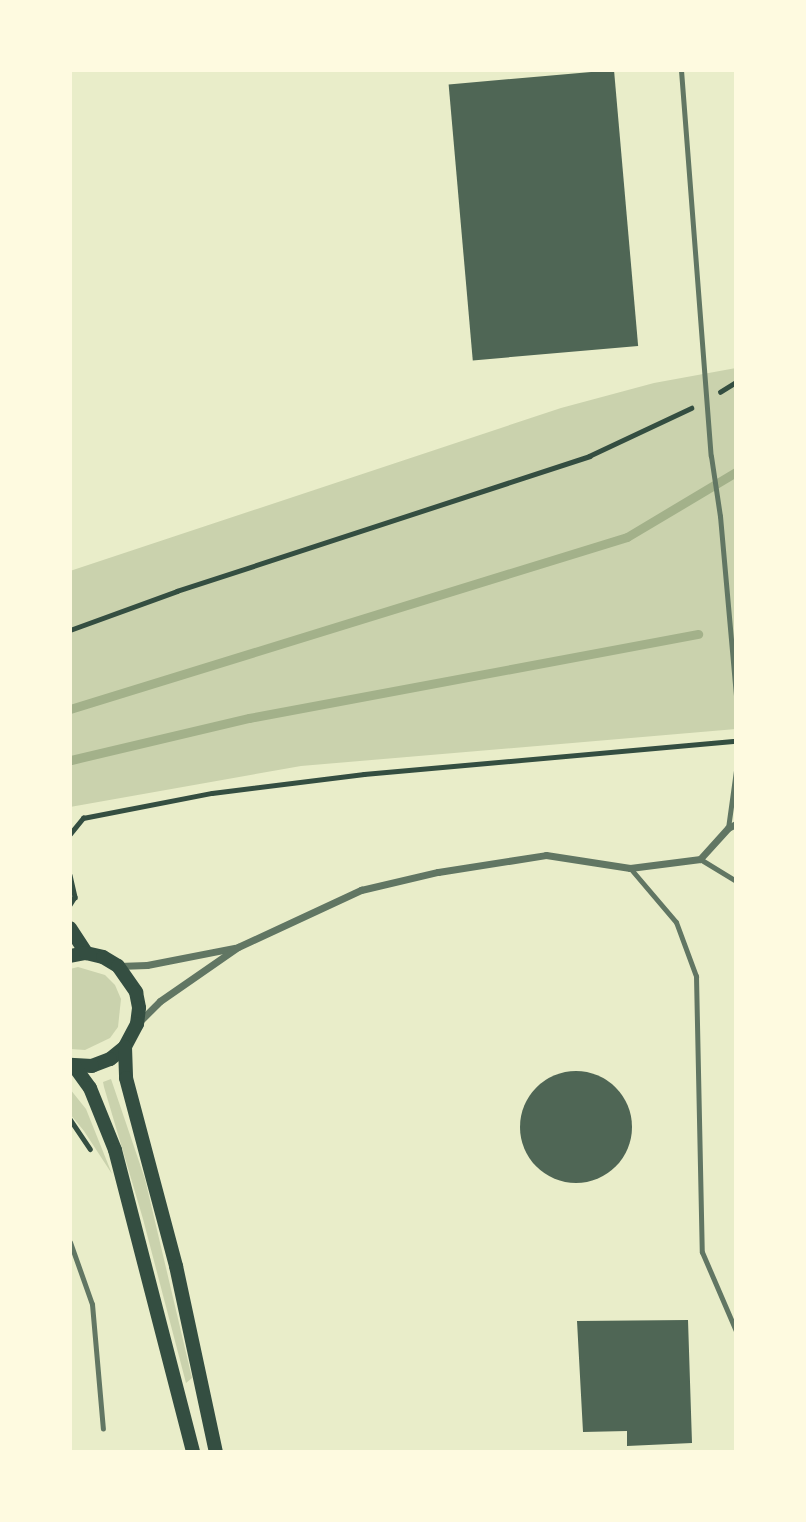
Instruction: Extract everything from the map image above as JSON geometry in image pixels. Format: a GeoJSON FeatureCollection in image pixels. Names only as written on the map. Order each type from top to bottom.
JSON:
{"type":"FeatureCollection","features":[{"type":"Feature","properties":{"kind":"main road"},"geometry":{"type":"LineString","coordinates":[[70,928],[86,953]]}},
{"type":"Feature","properties":{"kind":"main road"},"geometry":{"type":"LineString","coordinates":[[70,956],[86,953],[103,957],[118,966],[136,992],[137,1024],[125,1048],[110,1059],[92,1066],[72,1065]]}},
{"type":"Feature","properties":{"kind":"main road"},"geometry":{"type":"LineString","coordinates":[[125,1048],[126,1078],[176,1266],[216,1452]]}},
{"type":"Feature","properties":{"kind":"main road"},"geometry":{"type":"LineString","coordinates":[[72,1065],[90,1088],[115,1150],[193,1452]]}},
{"type":"Feature","properties":{"kind":"street"},"geometry":{"type":"LineString","coordinates":[[137,1024],[160,1001],[238,947],[361,890],[438,872],[546,855],[630,869],[700,859],[728,828],[736,824]]}},
{"type":"Feature","properties":{"kind":"street"},"geometry":{"type":"LineString","coordinates":[[118,966],[158,964],[238,947]]}},
{"type":"Feature","properties":{"kind":"lane"},"geometry":{"type":"LineString","coordinates":[[681,70],[711,456],[720,516],[736,696]]}},
{"type":"Feature","properties":{"kind":"lane"},"geometry":{"type":"LineString","coordinates":[[728,828],[736,770]]}},
{"type":"Feature","properties":{"kind":"lane"},"geometry":{"type":"LineString","coordinates":[[700,859],[736,881]]}},
{"type":"Feature","properties":{"kind":"lane"},"geometry":{"type":"LineString","coordinates":[[630,869],[676,922],[696,976],[702,1252],[736,1331]]}},
{"type":"Feature","properties":{"kind":"lane"},"geometry":{"type":"LineString","coordinates":[[70,1241],[92,1304],[103,1429]]}},
{"type":"Feature","properties":{"kind":"path"},"geometry":{"type":"LineString","coordinates":[[70,631],[156,598],[589,456],[708,400],[736,382]]}},
{"type":"Feature","properties":{"kind":"path"},"geometry":{"type":"LineString","coordinates":[[70,834],[83,818],[212,793],[365,775],[736,741]]}},
{"type":"Feature","properties":{"kind":"path"},"geometry":{"type":"LineString","coordinates":[[70,876],[75,897],[70,905]]}},
{"type":"Feature","properties":{"kind":"green space"},"geometry":{"type":"Polygon","coordinates":[[[736,368],[736,729],[301,766],[70,807],[70,571],[561,408],[654,383],[736,368]]]}},
{"type":"Feature","properties":{"kind":"green space"},"geometry":{"type":"Polygon","coordinates":[[[78,967],[105,975],[115,985],[121,999],[118,1027],[110,1038],[85,1050],[70,1049],[70,969],[78,967]]]}},
{"type":"Feature","properties":{"kind":"green space"},"geometry":{"type":"Polygon","coordinates":[[[111,1079],[145,1179],[192,1378],[186,1383],[143,1219],[104,1087],[103,1082],[111,1079]]]}},
{"type":"Feature","properties":{"kind":"green space"},"geometry":{"type":"Polygon","coordinates":[[[70,1089],[86,1109],[112,1174],[70,1114],[70,1089]]]}},
{"type":"Feature","properties":{"kind":"building"},"geometry":{"type":"Polygon","coordinates":[[[614,70],[638,346],[473,360],[449,84],[614,70]]]}},
{"type":"Feature","properties":{"kind":"building"},"geometry":{"type":"Polygon","coordinates":[[[576,1071],[598,1075],[616,1087],[628,1105],[632,1127],[628,1149],[616,1167],[598,1179],[576,1183],[554,1179],[536,1167],[524,1149],[520,1127],[524,1105],[536,1087],[554,1075],[576,1071]]]}},
{"type":"Feature","properties":{"kind":"building"},"geometry":{"type":"Polygon","coordinates":[[[688,1320],[692,1443],[627,1446],[627,1431],[583,1432],[577,1321],[688,1320]]]}},
{"type":"Feature","properties":{"kind":"waterway"},"geometry":{"type":"LineString","coordinates":[[70,709],[627,537],[736,472]]}},
{"type":"Feature","properties":{"kind":"waterway"},"geometry":{"type":"LineString","coordinates":[[71,760],[249,718],[698,634]]}}]}
